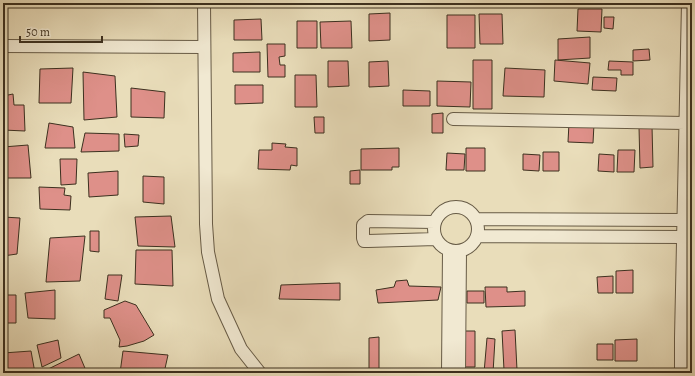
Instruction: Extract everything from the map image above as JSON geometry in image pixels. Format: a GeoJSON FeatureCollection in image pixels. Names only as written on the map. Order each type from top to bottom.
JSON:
{"type":"FeatureCollection","features":[{"type":"Feature","properties":{"kind":"street"},"geometry":{"type":"LineString","coordinates":[[204,3],[206,224],[208,252],[218,299],[241,349],[260,373]]}},
{"type":"Feature","properties":{"kind":"street"},"geometry":{"type":"LineString","coordinates":[[681,373],[687,253],[683,237],[683,220],[688,3]]}},
{"type":"Feature","properties":{"kind":"street"},"geometry":{"type":"LineString","coordinates":[[3,46],[204,47]]}},
{"type":"Feature","properties":{"kind":"street"},"geometry":{"type":"LineString","coordinates":[[453,119],[686,123]]}},
{"type":"Feature","properties":{"kind":"street"},"geometry":{"type":"LineString","coordinates":[[458,207],[469,211],[476,219],[478,225],[477,236],[471,246],[454,251],[439,244],[436,239],[434,228],[435,222],[446,209],[458,207]]}},
{"type":"Feature","properties":{"kind":"street"},"geometry":{"type":"LineString","coordinates":[[476,219],[683,220]]}},
{"type":"Feature","properties":{"kind":"street"},"geometry":{"type":"LineString","coordinates":[[546,220],[546,236]]}},
{"type":"Feature","properties":{"kind":"street"},"geometry":{"type":"LineString","coordinates":[[435,222],[368,221],[363,225],[363,238],[364,241],[436,239]]}},
{"type":"Feature","properties":{"kind":"street"},"geometry":{"type":"LineString","coordinates":[[477,236],[683,237]]}},
{"type":"Feature","properties":{"kind":"street"},"geometry":{"type":"LineString","coordinates":[[454,251],[454,281],[459,373]]}},
{"type":"Feature","properties":{"kind":"street"},"geometry":{"type":"LineString","coordinates":[[448,373],[454,281]]}},
{"type":"Feature","properties":{"kind":"building"},"geometry":{"type":"Polygon","coordinates":[[[578,9],[602,9],[601,32],[577,31],[578,9]]]}},
{"type":"Feature","properties":{"kind":"building"},"geometry":{"type":"Polygon","coordinates":[[[390,13],[390,40],[369,41],[369,14],[390,13]]]}},
{"type":"Feature","properties":{"kind":"building"},"geometry":{"type":"Polygon","coordinates":[[[479,14],[502,14],[503,44],[480,44],[479,14]]]}},
{"type":"Feature","properties":{"kind":"building"},"geometry":{"type":"Polygon","coordinates":[[[447,15],[475,15],[475,48],[447,48],[447,15]]]}},
{"type":"Feature","properties":{"kind":"building"},"geometry":{"type":"Polygon","coordinates":[[[604,17],[614,17],[613,29],[604,28],[604,17]]]}},
{"type":"Feature","properties":{"kind":"building"},"geometry":{"type":"Polygon","coordinates":[[[261,19],[262,40],[234,40],[234,20],[261,19]]]}},
{"type":"Feature","properties":{"kind":"building"},"geometry":{"type":"Polygon","coordinates":[[[297,21],[317,21],[317,48],[297,48],[297,21]]]}},
{"type":"Feature","properties":{"kind":"building"},"geometry":{"type":"Polygon","coordinates":[[[351,21],[352,48],[321,48],[320,22],[351,21]]]}},
{"type":"Feature","properties":{"kind":"building"},"geometry":{"type":"Polygon","coordinates":[[[590,37],[590,58],[558,60],[558,39],[590,37]]]}},
{"type":"Feature","properties":{"kind":"building"},"geometry":{"type":"Polygon","coordinates":[[[267,44],[285,44],[285,56],[279,57],[280,65],[285,65],[285,77],[268,77],[267,44]]]}},
{"type":"Feature","properties":{"kind":"building"},"geometry":{"type":"Polygon","coordinates":[[[649,49],[650,60],[633,61],[633,50],[649,49]]]}},
{"type":"Feature","properties":{"kind":"building"},"geometry":{"type":"Polygon","coordinates":[[[260,52],[260,72],[233,72],[233,53],[260,52]]]}},
{"type":"Feature","properties":{"kind":"building"},"geometry":{"type":"Polygon","coordinates":[[[473,60],[492,60],[492,109],[473,109],[473,60]]]}},
{"type":"Feature","properties":{"kind":"building"},"geometry":{"type":"Polygon","coordinates":[[[555,60],[590,63],[588,84],[554,81],[555,60]]]}},
{"type":"Feature","properties":{"kind":"building"},"geometry":{"type":"Polygon","coordinates":[[[328,61],[348,61],[349,86],[328,87],[328,61]]]}},
{"type":"Feature","properties":{"kind":"building"},"geometry":{"type":"Polygon","coordinates":[[[388,61],[389,86],[369,87],[369,62],[388,61]]]}},
{"type":"Feature","properties":{"kind":"building"},"geometry":{"type":"Polygon","coordinates":[[[609,61],[633,62],[633,75],[621,75],[621,70],[608,70],[609,61]]]}},
{"type":"Feature","properties":{"kind":"building"},"geometry":{"type":"Polygon","coordinates":[[[73,68],[71,103],[39,103],[40,69],[73,68]]]}},
{"type":"Feature","properties":{"kind":"building"},"geometry":{"type":"Polygon","coordinates":[[[505,68],[545,70],[544,97],[503,96],[505,68]]]}},
{"type":"Feature","properties":{"kind":"building"},"geometry":{"type":"Polygon","coordinates":[[[83,72],[115,76],[117,117],[84,120],[83,72]]]}},
{"type":"Feature","properties":{"kind":"building"},"geometry":{"type":"Polygon","coordinates":[[[295,75],[316,75],[317,107],[295,107],[295,75]]]}},
{"type":"Feature","properties":{"kind":"building"},"geometry":{"type":"Polygon","coordinates":[[[593,77],[617,78],[616,91],[592,90],[593,77]]]}},
{"type":"Feature","properties":{"kind":"building"},"geometry":{"type":"Polygon","coordinates":[[[437,81],[471,82],[470,107],[437,106],[437,81]]]}},
{"type":"Feature","properties":{"kind":"building"},"geometry":{"type":"Polygon","coordinates":[[[235,85],[263,85],[263,103],[235,104],[235,85]]]}},
{"type":"Feature","properties":{"kind":"building"},"geometry":{"type":"Polygon","coordinates":[[[131,88],[165,92],[164,118],[131,117],[131,88]]]}},
{"type":"Feature","properties":{"kind":"building"},"geometry":{"type":"Polygon","coordinates":[[[403,90],[430,91],[430,106],[403,106],[403,90]]]}},
{"type":"Feature","properties":{"kind":"building"},"geometry":{"type":"Polygon","coordinates":[[[13,94],[14,105],[24,105],[25,131],[3,130],[3,96],[13,94]]]}},
{"type":"Feature","properties":{"kind":"building"},"geometry":{"type":"Polygon","coordinates":[[[443,113],[443,133],[432,133],[432,114],[443,113]]]}},
{"type":"Feature","properties":{"kind":"building"},"geometry":{"type":"Polygon","coordinates":[[[314,117],[324,117],[324,133],[315,133],[314,117]]]}},
{"type":"Feature","properties":{"kind":"building"},"geometry":{"type":"Polygon","coordinates":[[[49,123],[73,127],[75,148],[45,148],[49,123]]]}},
{"type":"Feature","properties":{"kind":"building"},"geometry":{"type":"Polygon","coordinates":[[[569,123],[594,124],[593,143],[568,142],[569,123]]]}},
{"type":"Feature","properties":{"kind":"building"},"geometry":{"type":"Polygon","coordinates":[[[652,126],[653,167],[640,168],[639,127],[652,126]]]}},
{"type":"Feature","properties":{"kind":"building"},"geometry":{"type":"Polygon","coordinates":[[[85,133],[119,134],[119,151],[81,152],[85,133]]]}},
{"type":"Feature","properties":{"kind":"building"},"geometry":{"type":"Polygon","coordinates":[[[124,134],[139,135],[138,146],[125,147],[124,134]]]}},
{"type":"Feature","properties":{"kind":"building"},"geometry":{"type":"Polygon","coordinates":[[[272,143],[286,144],[285,147],[297,148],[297,166],[291,165],[290,170],[258,169],[259,150],[272,150],[272,143]]]}},
{"type":"Feature","properties":{"kind":"building"},"geometry":{"type":"Polygon","coordinates":[[[28,145],[31,178],[3,178],[3,147],[28,145]]]}},
{"type":"Feature","properties":{"kind":"building"},"geometry":{"type":"Polygon","coordinates":[[[399,148],[399,167],[392,167],[392,170],[361,170],[361,149],[399,148]]]}},
{"type":"Feature","properties":{"kind":"building"},"geometry":{"type":"Polygon","coordinates":[[[466,148],[485,148],[485,171],[466,171],[466,148]]]}},
{"type":"Feature","properties":{"kind":"building"},"geometry":{"type":"Polygon","coordinates":[[[618,150],[635,150],[634,172],[617,172],[618,150]]]}},
{"type":"Feature","properties":{"kind":"building"},"geometry":{"type":"Polygon","coordinates":[[[543,152],[559,152],[559,171],[543,171],[543,152]]]}},
{"type":"Feature","properties":{"kind":"building"},"geometry":{"type":"Polygon","coordinates":[[[447,153],[465,154],[464,170],[446,170],[447,153]]]}},
{"type":"Feature","properties":{"kind":"building"},"geometry":{"type":"Polygon","coordinates":[[[523,154],[540,155],[539,171],[523,170],[523,154]]]}},
{"type":"Feature","properties":{"kind":"building"},"geometry":{"type":"Polygon","coordinates":[[[599,154],[614,155],[614,172],[598,171],[599,154]]]}},
{"type":"Feature","properties":{"kind":"building"},"geometry":{"type":"Polygon","coordinates":[[[60,159],[77,159],[76,184],[61,185],[60,159]]]}},
{"type":"Feature","properties":{"kind":"building"},"geometry":{"type":"Polygon","coordinates":[[[360,170],[360,184],[350,184],[350,171],[360,170]]]}},
{"type":"Feature","properties":{"kind":"building"},"geometry":{"type":"Polygon","coordinates":[[[118,171],[118,195],[89,197],[88,173],[118,171]]]}},
{"type":"Feature","properties":{"kind":"building"},"geometry":{"type":"Polygon","coordinates":[[[143,176],[164,177],[164,204],[143,202],[143,176]]]}},
{"type":"Feature","properties":{"kind":"building"},"geometry":{"type":"Polygon","coordinates":[[[39,187],[65,188],[64,195],[71,196],[70,210],[40,209],[39,187]]]}},
{"type":"Feature","properties":{"kind":"building"},"geometry":{"type":"Polygon","coordinates":[[[171,216],[175,247],[138,246],[135,217],[171,216]]]}},
{"type":"Feature","properties":{"kind":"building"},"geometry":{"type":"Polygon","coordinates":[[[3,217],[20,218],[17,254],[3,256],[3,217]]]}},
{"type":"Feature","properties":{"kind":"building"},"geometry":{"type":"Polygon","coordinates":[[[90,231],[99,231],[99,252],[90,251],[90,231]]]}},
{"type":"Feature","properties":{"kind":"building"},"geometry":{"type":"Polygon","coordinates":[[[85,236],[80,281],[46,282],[50,238],[85,236]]]}},
{"type":"Feature","properties":{"kind":"building"},"geometry":{"type":"Polygon","coordinates":[[[136,250],[172,250],[173,286],[135,284],[136,250]]]}},
{"type":"Feature","properties":{"kind":"building"},"geometry":{"type":"Polygon","coordinates":[[[633,270],[633,293],[616,293],[616,271],[633,270]]]}},
{"type":"Feature","properties":{"kind":"building"},"geometry":{"type":"Polygon","coordinates":[[[108,275],[122,275],[118,301],[105,299],[108,275]]]}},
{"type":"Feature","properties":{"kind":"building"},"geometry":{"type":"Polygon","coordinates":[[[613,276],[613,293],[598,293],[597,277],[613,276]]]}},
{"type":"Feature","properties":{"kind":"building"},"geometry":{"type":"Polygon","coordinates":[[[407,280],[409,286],[441,287],[438,300],[378,303],[376,290],[394,287],[396,281],[407,280]]]}},
{"type":"Feature","properties":{"kind":"building"},"geometry":{"type":"Polygon","coordinates":[[[340,283],[340,300],[279,299],[281,285],[340,283]]]}},
{"type":"Feature","properties":{"kind":"building"},"geometry":{"type":"Polygon","coordinates":[[[485,287],[507,287],[507,292],[525,291],[525,306],[486,307],[485,287]]]}},
{"type":"Feature","properties":{"kind":"building"},"geometry":{"type":"Polygon","coordinates":[[[55,290],[55,319],[28,318],[25,293],[55,290]]]}},
{"type":"Feature","properties":{"kind":"building"},"geometry":{"type":"Polygon","coordinates":[[[467,291],[484,291],[484,303],[467,303],[467,291]]]}},
{"type":"Feature","properties":{"kind":"building"},"geometry":{"type":"Polygon","coordinates":[[[3,295],[16,295],[16,323],[3,323],[3,295]]]}},
{"type":"Feature","properties":{"kind":"building"},"geometry":{"type":"Polygon","coordinates":[[[125,301],[136,305],[154,335],[144,341],[119,347],[120,340],[110,318],[104,318],[104,310],[125,301]]]}},
{"type":"Feature","properties":{"kind":"building"},"geometry":{"type":"Polygon","coordinates":[[[515,330],[517,370],[504,370],[502,331],[515,330]]]}},
{"type":"Feature","properties":{"kind":"building"},"geometry":{"type":"Polygon","coordinates":[[[460,331],[475,331],[475,367],[461,367],[460,331]]]}},
{"type":"Feature","properties":{"kind":"building"},"geometry":{"type":"Polygon","coordinates":[[[379,337],[379,373],[369,373],[369,338],[379,337]]]}},
{"type":"Feature","properties":{"kind":"building"},"geometry":{"type":"Polygon","coordinates":[[[487,338],[495,339],[493,373],[484,373],[487,338]]]}},
{"type":"Feature","properties":{"kind":"building"},"geometry":{"type":"Polygon","coordinates":[[[637,339],[637,361],[615,361],[615,340],[637,339]]]}},
{"type":"Feature","properties":{"kind":"building"},"geometry":{"type":"Polygon","coordinates":[[[58,340],[61,358],[42,367],[37,345],[58,340]]]}},
{"type":"Feature","properties":{"kind":"building"},"geometry":{"type":"Polygon","coordinates":[[[597,344],[613,344],[613,360],[597,360],[597,344]]]}},
{"type":"Feature","properties":{"kind":"building"},"geometry":{"type":"Polygon","coordinates":[[[31,351],[35,373],[3,373],[3,353],[31,351]]]}},
{"type":"Feature","properties":{"kind":"building"},"geometry":{"type":"Polygon","coordinates":[[[123,351],[168,355],[164,373],[120,373],[123,351]]]}},
{"type":"Feature","properties":{"kind":"building"},"geometry":{"type":"Polygon","coordinates":[[[79,354],[87,373],[40,373],[79,354]]]}}]}
